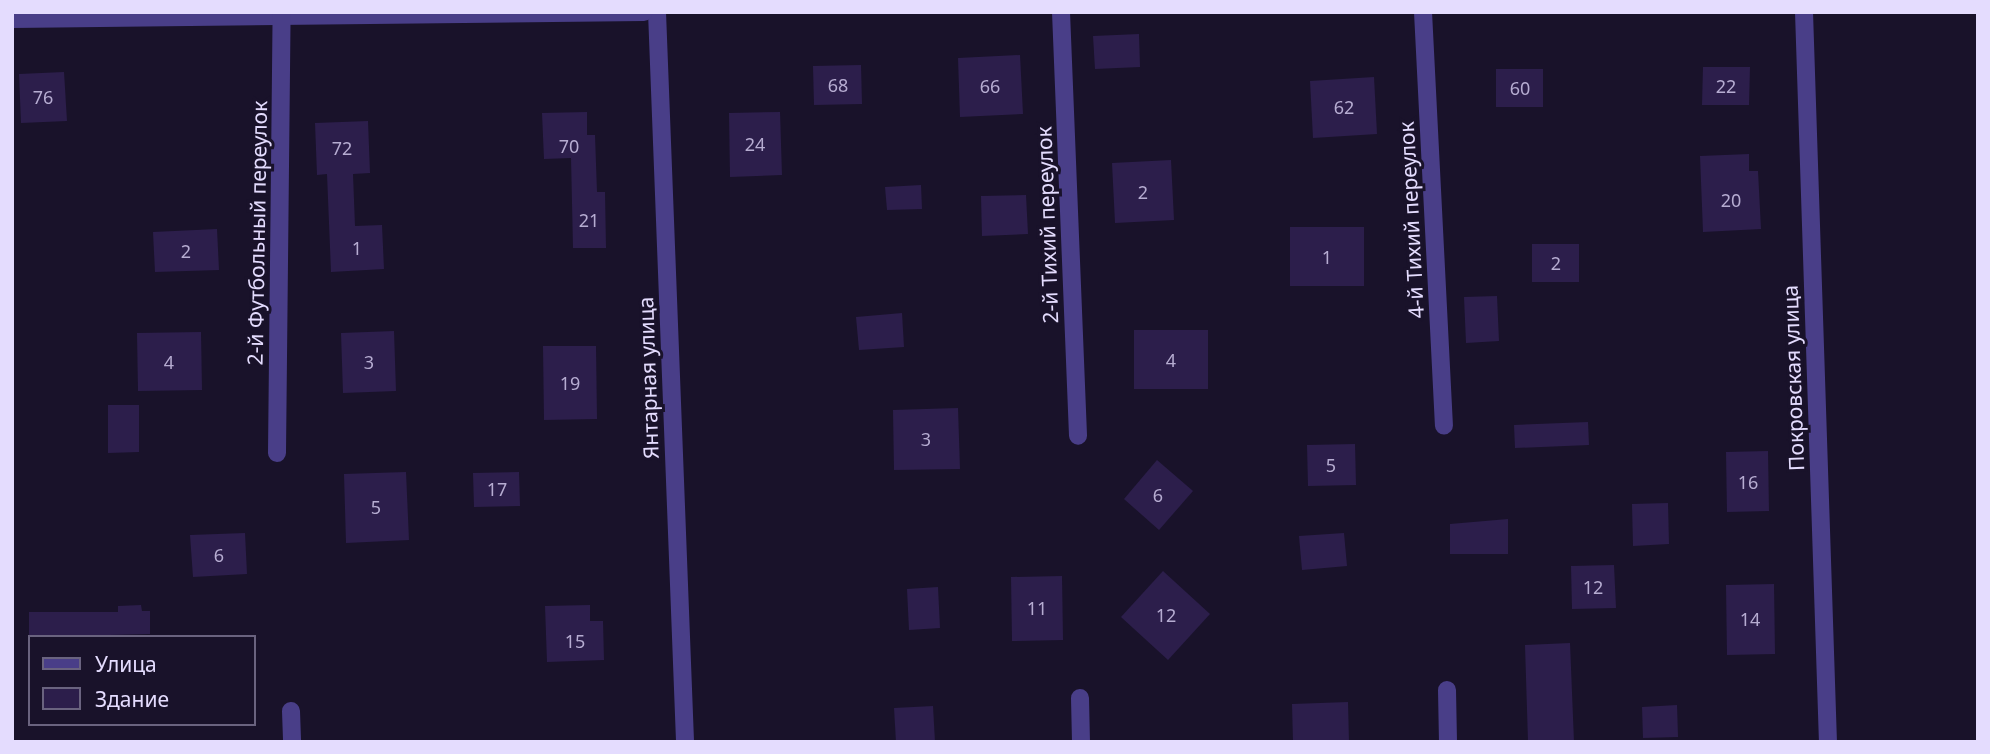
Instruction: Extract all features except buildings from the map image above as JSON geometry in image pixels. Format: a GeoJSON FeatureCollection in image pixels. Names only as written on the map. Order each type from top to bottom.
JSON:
{"type":"FeatureCollection","features":[{"type":"Feature","properties":{"kind":"street"},"geometry":{"type":"LineString","coordinates":[[12,19],[282,13],[644,12]]}},
{"type":"Feature","properties":{"kind":"street","name":"Янтарная улица"},"geometry":{"type":"LineString","coordinates":[[657,12],[685,742]]}},
{"type":"Feature","properties":{"kind":"street","name":"2-й Тихий переулок"},"geometry":{"type":"LineString","coordinates":[[1061,12],[1078,436]]}},
{"type":"Feature","properties":{"kind":"street","name":"4-й Тихий переулок"},"geometry":{"type":"LineString","coordinates":[[1423,12],[1444,425]]}},
{"type":"Feature","properties":{"kind":"street","name":"Покровская улица"},"geometry":{"type":"LineString","coordinates":[[1804,12],[1828,742]]}},
{"type":"Feature","properties":{"kind":"street","name":"2-й Футбольный переулок"},"geometry":{"type":"LineString","coordinates":[[277,453],[282,13]]}},
{"type":"Feature","properties":{"kind":"street"},"geometry":{"type":"LineString","coordinates":[[1447,690],[1448,742]]}},
{"type":"Feature","properties":{"kind":"street"},"geometry":{"type":"LineString","coordinates":[[1080,698],[1081,742]]}},
{"type":"Feature","properties":{"kind":"street"},"geometry":{"type":"LineString","coordinates":[[291,711],[292,742]]}}]}
